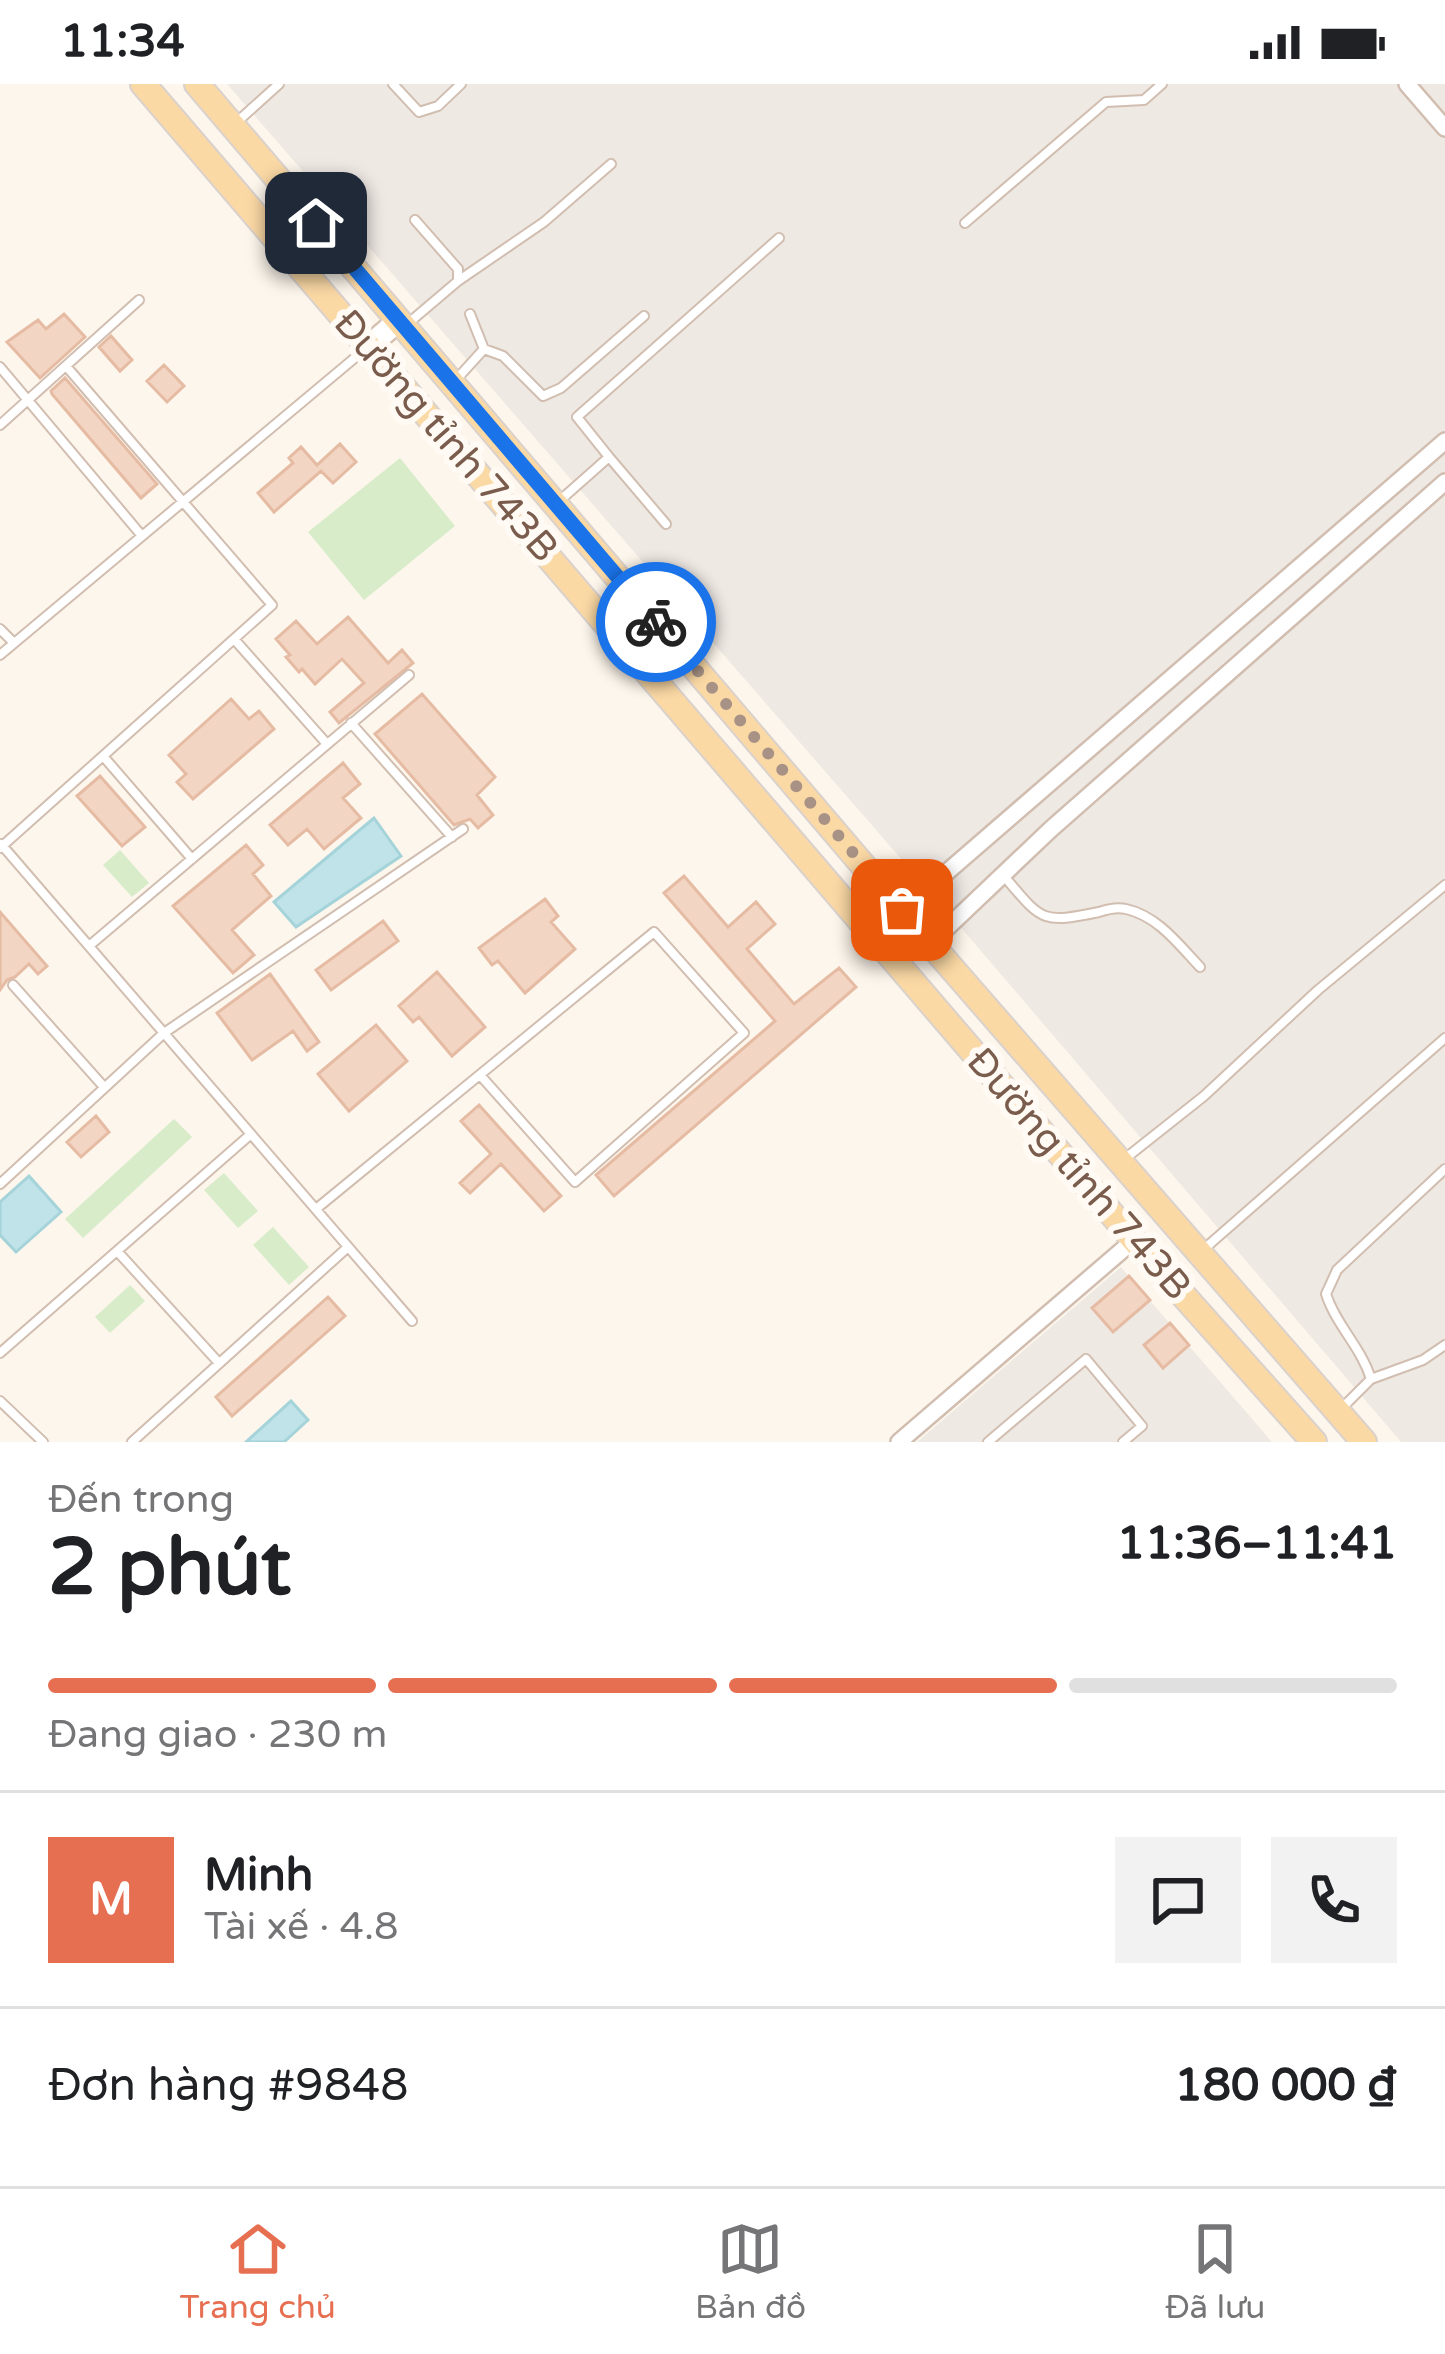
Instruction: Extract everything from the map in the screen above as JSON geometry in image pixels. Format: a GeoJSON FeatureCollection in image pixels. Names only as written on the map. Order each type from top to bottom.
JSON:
{"type":"FeatureCollection","features":[{"type":"Feature","properties":{"kind":"main road","name":"Đường tỉnh 743B"},"geometry":{"type":"LineString","coordinates":[[143,84],[1134,1240],[1314,1442]]}},
{"type":"Feature","properties":{"kind":"main road","name":"Đường tỉnh 743B"},"geometry":{"type":"LineString","coordinates":[[197,84],[902,910],[1364,1442]]}},
{"type":"Feature","properties":{"kind":"main road"},"geometry":{"type":"LineString","coordinates":[[369,346],[401,324]]}},
{"type":"Feature","properties":{"kind":"street"},"geometry":{"type":"LineString","coordinates":[[1407,84],[1445,128]]}},
{"type":"Feature","properties":{"kind":"street"},"geometry":{"type":"LineString","coordinates":[[902,910],[1445,441]]}},
{"type":"Feature","properties":{"kind":"street"},"geometry":{"type":"LineString","coordinates":[[931,943],[1282,623],[1445,482]]}},
{"type":"Feature","properties":{"kind":"street"},"geometry":{"type":"LineString","coordinates":[[1260,602],[1282,623]]}},
{"type":"Feature","properties":{"kind":"street"},"geometry":{"type":"LineString","coordinates":[[898,1442],[1134,1240]]}},
{"type":"Feature","properties":{"kind":"lane"},"geometry":{"type":"LineString","coordinates":[[233,126],[279,84]]}},
{"type":"Feature","properties":{"kind":"lane"},"geometry":{"type":"LineString","coordinates":[[393,84],[418,112],[438,106],[461,84]]}},
{"type":"Feature","properties":{"kind":"lane"},"geometry":{"type":"LineString","coordinates":[[965,224],[1106,102],[1144,100],[1162,84]]}},
{"type":"Feature","properties":{"kind":"lane"},"geometry":{"type":"LineString","coordinates":[[401,324],[544,222],[611,164]]}},
{"type":"Feature","properties":{"kind":"lane"},"geometry":{"type":"LineString","coordinates":[[415,220],[458,269],[458,281]]}},
{"type":"Feature","properties":{"kind":"lane"},"geometry":{"type":"LineString","coordinates":[[666,524],[577,417],[779,238]]}},
{"type":"Feature","properties":{"kind":"lane"},"geometry":{"type":"LineString","coordinates":[[0,425],[139,300]]}},
{"type":"Feature","properties":{"kind":"lane"},"geometry":{"type":"LineString","coordinates":[[470,314],[484,349],[503,356],[543,396],[561,388],[644,316]]}},
{"type":"Feature","properties":{"kind":"lane"},"geometry":{"type":"LineString","coordinates":[[0,655],[369,346]]}},
{"type":"Feature","properties":{"kind":"lane"},"geometry":{"type":"LineString","coordinates":[[453,383],[484,349]]}},
{"type":"Feature","properties":{"kind":"lane"},"geometry":{"type":"LineString","coordinates":[[66,366],[272,605],[1,846],[412,1321]]}},
{"type":"Feature","properties":{"kind":"lane"},"geometry":{"type":"LineString","coordinates":[[0,367],[142,536]]}},
{"type":"Feature","properties":{"kind":"lane"},"geometry":{"type":"LineString","coordinates":[[556,504],[609,457]]}},
{"type":"Feature","properties":{"kind":"lane"},"geometry":{"type":"LineString","coordinates":[[0,629],[14,643]]}},
{"type":"Feature","properties":{"kind":"lane"},"geometry":{"type":"LineString","coordinates":[[234,639],[327,744]]}},
{"type":"Feature","properties":{"kind":"lane"},"geometry":{"type":"LineString","coordinates":[[89,946],[409,675]]}},
{"type":"Feature","properties":{"kind":"lane"},"geometry":{"type":"LineString","coordinates":[[351,723],[452,837]]}},
{"type":"Feature","properties":{"kind":"lane"},"geometry":{"type":"LineString","coordinates":[[103,757],[192,859]]}},
{"type":"Feature","properties":{"kind":"lane"},"geometry":{"type":"LineString","coordinates":[[0,1184],[164,1033],[463,829]]}},
{"type":"Feature","properties":{"kind":"lane"},"geometry":{"type":"LineString","coordinates":[[1003,875],[1045,918],[1064,920],[1121,907],[1142,914],[1162,927],[1200,967]]}},
{"type":"Feature","properties":{"kind":"lane"},"geometry":{"type":"LineString","coordinates":[[1121,1162],[1204,1096],[1318,990],[1445,885]]}},
{"type":"Feature","properties":{"kind":"lane"},"geometry":{"type":"LineString","coordinates":[[316,1209],[654,932],[744,1033],[575,1183],[480,1075]]}},
{"type":"Feature","properties":{"kind":"lane"},"geometry":{"type":"LineString","coordinates":[[14,985],[104,1087]]}},
{"type":"Feature","properties":{"kind":"lane"},"geometry":{"type":"LineString","coordinates":[[1199,1253],[1445,1038]]}},
{"type":"Feature","properties":{"kind":"lane"},"geometry":{"type":"LineString","coordinates":[[0,1353],[251,1134]]}},
{"type":"Feature","properties":{"kind":"lane"},"geometry":{"type":"LineString","coordinates":[[1371,1379],[1365,1359],[1331,1311],[1326,1294],[1336,1270],[1445,1169]]}},
{"type":"Feature","properties":{"kind":"lane"},"geometry":{"type":"LineString","coordinates":[[131,1442],[348,1247]]}},
{"type":"Feature","properties":{"kind":"lane"},"geometry":{"type":"LineString","coordinates":[[117,1251],[219,1363]]}},
{"type":"Feature","properties":{"kind":"lane"},"geometry":{"type":"LineString","coordinates":[[1338,1412],[1371,1379],[1424,1360],[1445,1345]]}},
{"type":"Feature","properties":{"kind":"lane"},"geometry":{"type":"LineString","coordinates":[[988,1442],[1086,1359],[1142,1426],[1124,1442]]}},
{"type":"Feature","properties":{"kind":"lane"},"geometry":{"type":"LineString","coordinates":[[0,1401],[43,1442]]}},
{"type":"Feature","properties":{"kind":"shaded area"},"geometry":{"type":"Polygon","coordinates":[[[227,84],[1445,84],[1445,1442],[1401,1442],[227,84]]]}},
{"type":"Feature","properties":{"kind":"shaded area"},"geometry":{"type":"Polygon","coordinates":[[[1121,1267],[1272,1442],[917,1442],[1121,1267]]]}},
{"type":"Feature","properties":{"kind":"green space"},"geometry":{"type":"Polygon","coordinates":[[[400,458],[455,526],[364,600],[308,532],[400,458]]]}},
{"type":"Feature","properties":{"kind":"green space"},"geometry":{"type":"Polygon","coordinates":[[[120,850],[149,883],[132,897],[103,865],[120,850]]]}},
{"type":"Feature","properties":{"kind":"green space"},"geometry":{"type":"Polygon","coordinates":[[[174,1119],[192,1137],[83,1238],[65,1219],[174,1119]]]}},
{"type":"Feature","properties":{"kind":"green space"},"geometry":{"type":"Polygon","coordinates":[[[224,1173],[258,1211],[238,1228],[204,1190],[224,1173]]]}},
{"type":"Feature","properties":{"kind":"green space"},"geometry":{"type":"Polygon","coordinates":[[[273,1227],[309,1267],[289,1285],[253,1245],[273,1227]]]}},
{"type":"Feature","properties":{"kind":"green space"},"geometry":{"type":"Polygon","coordinates":[[[130,1285],[145,1301],[110,1333],[95,1317],[130,1285]]]}},
{"type":"Feature","properties":{"kind":"water"},"geometry":{"type":"Polygon","coordinates":[[[374,818],[401,856],[296,927],[274,902],[374,818]]]}},
{"type":"Feature","properties":{"kind":"water"},"geometry":{"type":"Polygon","coordinates":[[[29,1176],[61,1212],[16,1252],[0,1235],[0,1202],[29,1176]]]}},
{"type":"Feature","properties":{"kind":"water"},"geometry":{"type":"Polygon","coordinates":[[[291,1401],[308,1420],[284,1442],[246,1442],[291,1401]]]}},
{"type":"Feature","properties":{"kind":"building"},"geometry":{"type":"Polygon","coordinates":[[[64,314],[85,337],[40,378],[7,342],[38,320],[46,329],[64,314]]]}},
{"type":"Feature","properties":{"kind":"building"},"geometry":{"type":"Polygon","coordinates":[[[111,336],[132,360],[120,371],[99,347],[111,336]]]}},
{"type":"Feature","properties":{"kind":"building"},"geometry":{"type":"Polygon","coordinates":[[[164,365],[184,386],[167,402],[147,381],[164,365]]]}},
{"type":"Feature","properties":{"kind":"building"},"geometry":{"type":"Polygon","coordinates":[[[65,378],[157,484],[141,498],[52,394],[65,378]]]}},
{"type":"Feature","properties":{"kind":"building"},"geometry":{"type":"Polygon","coordinates":[[[340,444],[356,462],[333,483],[321,471],[274,512],[258,493],[293,463],[289,458],[301,447],[317,465],[340,444]]]}},
{"type":"Feature","properties":{"kind":"building"},"geometry":{"type":"Polygon","coordinates":[[[348,617],[388,663],[402,650],[413,663],[339,723],[330,712],[364,683],[342,659],[315,684],[286,657],[290,655],[276,639],[296,621],[317,644],[348,617]]]}},
{"type":"Feature","properties":{"kind":"building"},"geometry":{"type":"Polygon","coordinates":[[[422,694],[495,777],[477,795],[493,815],[478,828],[470,819],[454,825],[375,734],[422,694]]]}},
{"type":"Feature","properties":{"kind":"building"},"geometry":{"type":"Polygon","coordinates":[[[231,699],[249,719],[259,711],[274,729],[193,799],[177,782],[186,774],[169,755],[231,699]]]}},
{"type":"Feature","properties":{"kind":"building"},"geometry":{"type":"Polygon","coordinates":[[[343,763],[360,784],[343,798],[361,818],[324,849],[307,829],[288,845],[270,825],[343,763]]]}},
{"type":"Feature","properties":{"kind":"building"},"geometry":{"type":"Polygon","coordinates":[[[100,776],[145,827],[122,846],[77,796],[100,776]]]}},
{"type":"Feature","properties":{"kind":"building"},"geometry":{"type":"Polygon","coordinates":[[[246,845],[263,865],[253,874],[271,896],[232,930],[254,955],[233,973],[173,906],[246,845]]]}},
{"type":"Feature","properties":{"kind":"building"},"geometry":{"type":"Polygon","coordinates":[[[684,876],[728,927],[756,902],[775,924],[747,949],[794,1004],[839,968],[856,987],[614,1196],[596,1175],[775,1021],[664,893],[684,876]]]}},
{"type":"Feature","properties":{"kind":"building"},"geometry":{"type":"Polygon","coordinates":[[[545,899],[558,916],[551,922],[575,949],[525,993],[498,961],[492,965],[479,948],[545,899]]]}},
{"type":"Feature","properties":{"kind":"building"},"geometry":{"type":"Polygon","coordinates":[[[0,912],[47,966],[38,974],[29,964],[0,990],[0,912]]]}},
{"type":"Feature","properties":{"kind":"building"},"geometry":{"type":"Polygon","coordinates":[[[383,921],[398,941],[331,990],[316,970],[383,921]]]}},
{"type":"Feature","properties":{"kind":"building"},"geometry":{"type":"Polygon","coordinates":[[[437,972],[485,1027],[452,1056],[419,1017],[413,1022],[399,1006],[437,972]]]}},
{"type":"Feature","properties":{"kind":"building"},"geometry":{"type":"Polygon","coordinates":[[[270,974],[319,1042],[307,1051],[293,1031],[252,1060],[217,1013],[270,974]]]}},
{"type":"Feature","properties":{"kind":"building"},"geometry":{"type":"Polygon","coordinates":[[[376,1025],[407,1061],[349,1111],[318,1074],[376,1025]]]}},
{"type":"Feature","properties":{"kind":"building"},"geometry":{"type":"Polygon","coordinates":[[[479,1105],[561,1196],[544,1211],[501,1164],[470,1193],[460,1183],[491,1154],[461,1121],[479,1105]]]}},
{"type":"Feature","properties":{"kind":"building"},"geometry":{"type":"Polygon","coordinates":[[[96,1116],[109,1132],[81,1157],[67,1142],[96,1116]]]}},
{"type":"Feature","properties":{"kind":"building"},"geometry":{"type":"Polygon","coordinates":[[[1129,1276],[1150,1300],[1113,1332],[1092,1308],[1129,1276]]]}},
{"type":"Feature","properties":{"kind":"building"},"geometry":{"type":"Polygon","coordinates":[[[328,1297],[345,1316],[232,1416],[216,1397],[328,1297]]]}},
{"type":"Feature","properties":{"kind":"building"},"geometry":{"type":"Polygon","coordinates":[[[1170,1323],[1189,1345],[1163,1368],[1144,1345],[1170,1323]]]}},
{"type":"Feature","properties":{"kind":"way so far"},"geometry":{"type":"LineString","coordinates":[[656,622],[902,910]]}},
{"type":"Feature","properties":{"kind":"route"},"geometry":{"type":"LineString","coordinates":[[316,223],[656,622]]}}]}
